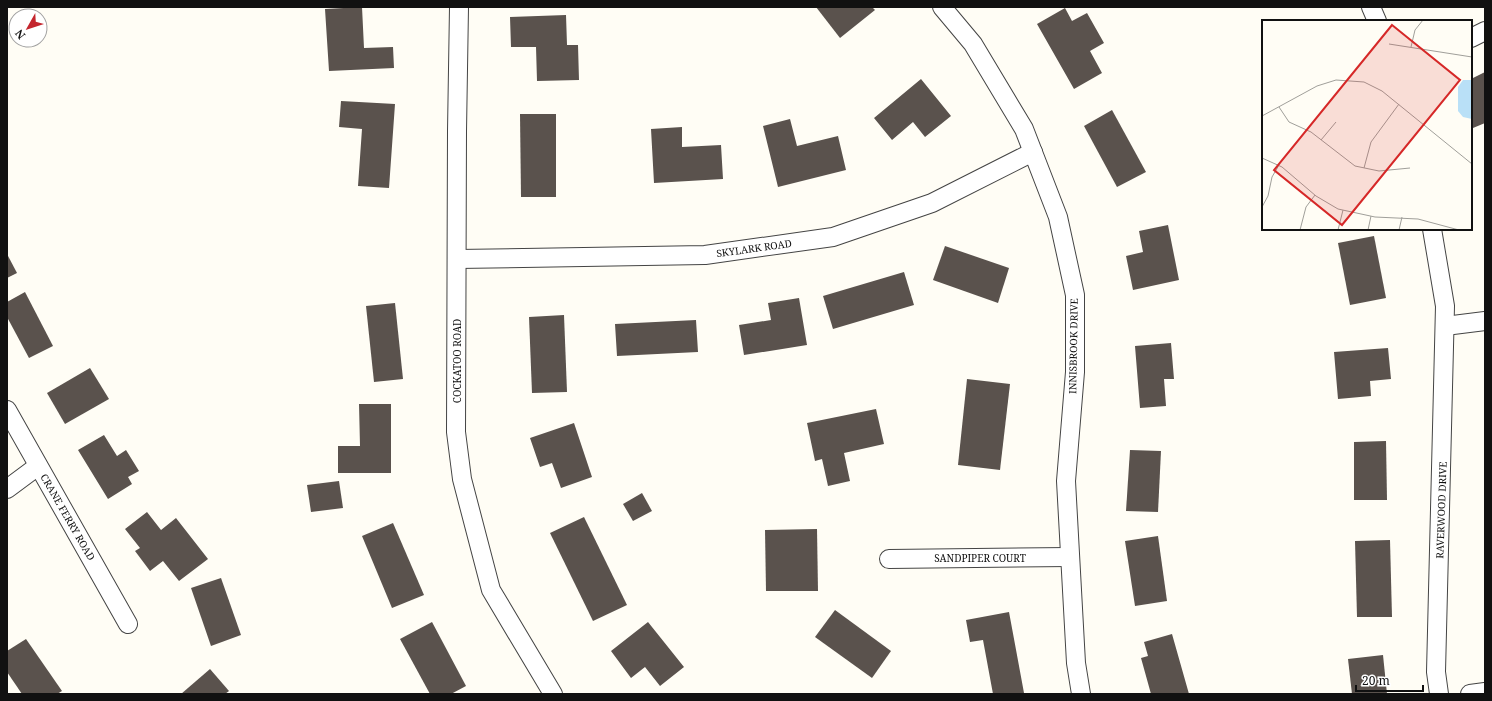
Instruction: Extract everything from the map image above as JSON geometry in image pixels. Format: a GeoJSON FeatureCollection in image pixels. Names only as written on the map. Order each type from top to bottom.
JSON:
{"type":"FeatureCollection","features":[{"type":"Feature","properties":{"kind":"street","name":"COCKATOO ROAD"},"geometry":{"type":"LineString","coordinates":[[459,7],[456,432],[462,479],[491,590],[553,694]]}},
{"type":"Feature","properties":{"kind":"street","name":"INNISBROOK DRIVE"},"geometry":{"type":"LineString","coordinates":[[942,7],[973,44],[1024,129],[1058,216],[1074,295],[1075,372],[1066,481],[1076,663],[1081,694]]}},
{"type":"Feature","properties":{"kind":"street"},"geometry":{"type":"LineString","coordinates":[[1371,7],[1377,20]]}},
{"type":"Feature","properties":{"kind":"street"},"geometry":{"type":"LineString","coordinates":[[1472,38],[1485,31]]}},
{"type":"Feature","properties":{"kind":"street","name":"SKYLARK ROAD"},"geometry":{"type":"LineString","coordinates":[[457,259],[705,255],[833,237],[932,203],[1033,152]]}},
{"type":"Feature","properties":{"kind":"street","name":"RAVERWOOD DRIVE"},"geometry":{"type":"LineString","coordinates":[[1432,230],[1445,306],[1436,672],[1439,694]]}},
{"type":"Feature","properties":{"kind":"street"},"geometry":{"type":"LineString","coordinates":[[1445,326],[1485,321]]}},
{"type":"Feature","properties":{"kind":"street","name":"CRANE FERRY ROAD"},"geometry":{"type":"LineString","coordinates":[[7,410],[128,624]]}},
{"type":"Feature","properties":{"kind":"street"},"geometry":{"type":"LineString","coordinates":[[7,489],[38,466]]}},
{"type":"Feature","properties":{"kind":"street","name":"SANDPIPER COURT"},"geometry":{"type":"LineString","coordinates":[[889,559],[1070,558]]}},
{"type":"Feature","properties":{"kind":"street"},"geometry":{"type":"LineString","coordinates":[[1470,694],[1485,692]]}},
{"type":"Feature","properties":{"kind":"building"},"geometry":{"type":"Polygon","coordinates":[[[362,7],[364,48],[393,47],[394,68],[329,71],[325,9],[362,7]]]}},
{"type":"Feature","properties":{"kind":"building"},"geometry":{"type":"Polygon","coordinates":[[[816,7],[872,7],[875,10],[840,38],[816,7]]]}},
{"type":"Feature","properties":{"kind":"building"},"geometry":{"type":"Polygon","coordinates":[[[1065,8],[1072,21],[1087,13],[1104,43],[1090,51],[1102,73],[1074,89],[1037,24],[1065,8]]]}},
{"type":"Feature","properties":{"kind":"building"},"geometry":{"type":"Polygon","coordinates":[[[566,15],[567,45],[578,45],[579,80],[537,81],[536,47],[511,47],[510,17],[566,15]]]}},
{"type":"Feature","properties":{"kind":"building"},"geometry":{"type":"Polygon","coordinates":[[[1485,72],[1485,123],[1473,128],[1472,126],[1472,78],[1485,72]]]}},
{"type":"Feature","properties":{"kind":"building"},"geometry":{"type":"Polygon","coordinates":[[[921,79],[951,116],[925,137],[913,122],[892,140],[874,118],[921,79]]]}},
{"type":"Feature","properties":{"kind":"building"},"geometry":{"type":"Polygon","coordinates":[[[341,101],[395,104],[389,188],[358,186],[362,129],[339,127],[341,101]]]}},
{"type":"Feature","properties":{"kind":"building"},"geometry":{"type":"Polygon","coordinates":[[[1112,110],[1146,172],[1117,187],[1084,126],[1112,110]]]}},
{"type":"Feature","properties":{"kind":"building"},"geometry":{"type":"Polygon","coordinates":[[[520,114],[556,114],[556,197],[521,197],[520,114]]]}},
{"type":"Feature","properties":{"kind":"building"},"geometry":{"type":"Polygon","coordinates":[[[790,119],[797,146],[838,136],[846,170],[778,187],[763,126],[790,119]]]}},
{"type":"Feature","properties":{"kind":"building"},"geometry":{"type":"Polygon","coordinates":[[[682,127],[682,147],[721,145],[723,179],[654,183],[651,129],[682,127]]]}},
{"type":"Feature","properties":{"kind":"building"},"geometry":{"type":"Polygon","coordinates":[[[1168,225],[1179,280],[1133,290],[1126,256],[1143,252],[1139,231],[1168,225]]]}},
{"type":"Feature","properties":{"kind":"building"},"geometry":{"type":"Polygon","coordinates":[[[1374,236],[1386,298],[1350,305],[1338,243],[1374,236]]]}},
{"type":"Feature","properties":{"kind":"building"},"geometry":{"type":"Polygon","coordinates":[[[945,246],[1009,268],[998,303],[933,280],[945,246]]]}},
{"type":"Feature","properties":{"kind":"building"},"geometry":{"type":"Polygon","coordinates":[[[7,254],[17,273],[7,278],[7,254]]]}},
{"type":"Feature","properties":{"kind":"building"},"geometry":{"type":"Polygon","coordinates":[[[904,272],[914,305],[833,329],[823,296],[904,272]]]}},
{"type":"Feature","properties":{"kind":"building"},"geometry":{"type":"Polygon","coordinates":[[[25,292],[53,346],[29,358],[7,317],[7,302],[25,292]]]}},
{"type":"Feature","properties":{"kind":"building"},"geometry":{"type":"Polygon","coordinates":[[[799,298],[807,345],[744,355],[739,325],[771,320],[768,303],[799,298]]]}},
{"type":"Feature","properties":{"kind":"building"},"geometry":{"type":"Polygon","coordinates":[[[395,303],[403,379],[374,382],[366,306],[395,303]]]}},
{"type":"Feature","properties":{"kind":"building"},"geometry":{"type":"Polygon","coordinates":[[[564,315],[567,392],[532,393],[529,317],[564,315]]]}},
{"type":"Feature","properties":{"kind":"building"},"geometry":{"type":"Polygon","coordinates":[[[696,320],[698,352],[617,356],[615,324],[696,320]]]}},
{"type":"Feature","properties":{"kind":"building"},"geometry":{"type":"Polygon","coordinates":[[[1171,343],[1174,379],[1164,379],[1166,406],[1140,408],[1135,346],[1171,343]]]}},
{"type":"Feature","properties":{"kind":"building"},"geometry":{"type":"Polygon","coordinates":[[[1388,348],[1391,379],[1370,381],[1371,396],[1338,399],[1334,352],[1388,348]]]}},
{"type":"Feature","properties":{"kind":"building"},"geometry":{"type":"Polygon","coordinates":[[[90,368],[109,399],[65,424],[47,393],[90,368]]]}},
{"type":"Feature","properties":{"kind":"building"},"geometry":{"type":"Polygon","coordinates":[[[967,379],[1010,384],[1000,470],[958,465],[967,379]]]}},
{"type":"Feature","properties":{"kind":"building"},"geometry":{"type":"Polygon","coordinates":[[[359,404],[391,404],[391,473],[338,473],[338,446],[360,446],[359,404]]]}},
{"type":"Feature","properties":{"kind":"building"},"geometry":{"type":"Polygon","coordinates":[[[876,409],[884,444],[844,453],[850,481],[828,486],[822,459],[815,461],[807,423],[876,409]]]}},
{"type":"Feature","properties":{"kind":"building"},"geometry":{"type":"Polygon","coordinates":[[[574,423],[592,477],[561,488],[552,463],[540,467],[530,438],[574,423]]]}},
{"type":"Feature","properties":{"kind":"building"},"geometry":{"type":"Polygon","coordinates":[[[104,435],[117,456],[126,450],[139,471],[128,477],[132,484],[108,499],[78,450],[104,435]]]}},
{"type":"Feature","properties":{"kind":"building"},"geometry":{"type":"Polygon","coordinates":[[[1386,441],[1387,500],[1354,500],[1354,442],[1386,441]]]}},
{"type":"Feature","properties":{"kind":"building"},"geometry":{"type":"Polygon","coordinates":[[[1130,450],[1161,451],[1158,512],[1126,511],[1130,450]]]}},
{"type":"Feature","properties":{"kind":"building"},"geometry":{"type":"Polygon","coordinates":[[[339,481],[343,508],[311,512],[307,485],[339,481]]]}},
{"type":"Feature","properties":{"kind":"building"},"geometry":{"type":"Polygon","coordinates":[[[642,493],[652,511],[633,521],[623,504],[642,493]]]}},
{"type":"Feature","properties":{"kind":"building"},"geometry":{"type":"Polygon","coordinates":[[[147,512],[161,530],[176,518],[208,559],[179,581],[163,561],[150,571],[135,551],[140,548],[125,529],[147,512]]]}},
{"type":"Feature","properties":{"kind":"building"},"geometry":{"type":"Polygon","coordinates":[[[584,517],[627,605],[593,621],[550,533],[584,517]]]}},
{"type":"Feature","properties":{"kind":"building"},"geometry":{"type":"Polygon","coordinates":[[[393,523],[424,595],[392,608],[362,536],[393,523]]]}},
{"type":"Feature","properties":{"kind":"building"},"geometry":{"type":"Polygon","coordinates":[[[817,529],[818,591],[766,591],[765,530],[817,529]]]}},
{"type":"Feature","properties":{"kind":"building"},"geometry":{"type":"Polygon","coordinates":[[[1158,536],[1167,601],[1135,606],[1125,541],[1158,536]]]}},
{"type":"Feature","properties":{"kind":"building"},"geometry":{"type":"Polygon","coordinates":[[[1390,540],[1392,617],[1357,617],[1355,541],[1390,540]]]}},
{"type":"Feature","properties":{"kind":"building"},"geometry":{"type":"Polygon","coordinates":[[[221,578],[241,635],[211,646],[191,588],[221,578]]]}},
{"type":"Feature","properties":{"kind":"building"},"geometry":{"type":"Polygon","coordinates":[[[835,610],[891,651],[872,678],[815,637],[835,610]]]}},
{"type":"Feature","properties":{"kind":"building"},"geometry":{"type":"Polygon","coordinates":[[[1009,612],[1024,693],[993,694],[983,640],[970,642],[966,620],[1009,612]]]}},
{"type":"Feature","properties":{"kind":"building"},"geometry":{"type":"Polygon","coordinates":[[[432,622],[466,686],[451,694],[430,694],[400,639],[432,622]]]}},
{"type":"Feature","properties":{"kind":"building"},"geometry":{"type":"Polygon","coordinates":[[[648,622],[684,667],[660,686],[645,667],[631,678],[611,651],[648,622]]]}},
{"type":"Feature","properties":{"kind":"building"},"geometry":{"type":"Polygon","coordinates":[[[1172,634],[1189,694],[1151,694],[1141,658],[1148,656],[1144,642],[1172,634]]]}},
{"type":"Feature","properties":{"kind":"building"},"geometry":{"type":"Polygon","coordinates":[[[26,639],[62,691],[57,694],[22,694],[7,672],[7,651],[26,639]]]}},
{"type":"Feature","properties":{"kind":"building"},"geometry":{"type":"Polygon","coordinates":[[[1383,655],[1387,694],[1352,694],[1348,659],[1383,655]]]}},
{"type":"Feature","properties":{"kind":"building"},"geometry":{"type":"Polygon","coordinates":[[[210,669],[229,691],[225,694],[181,694],[210,669]]]}}]}
